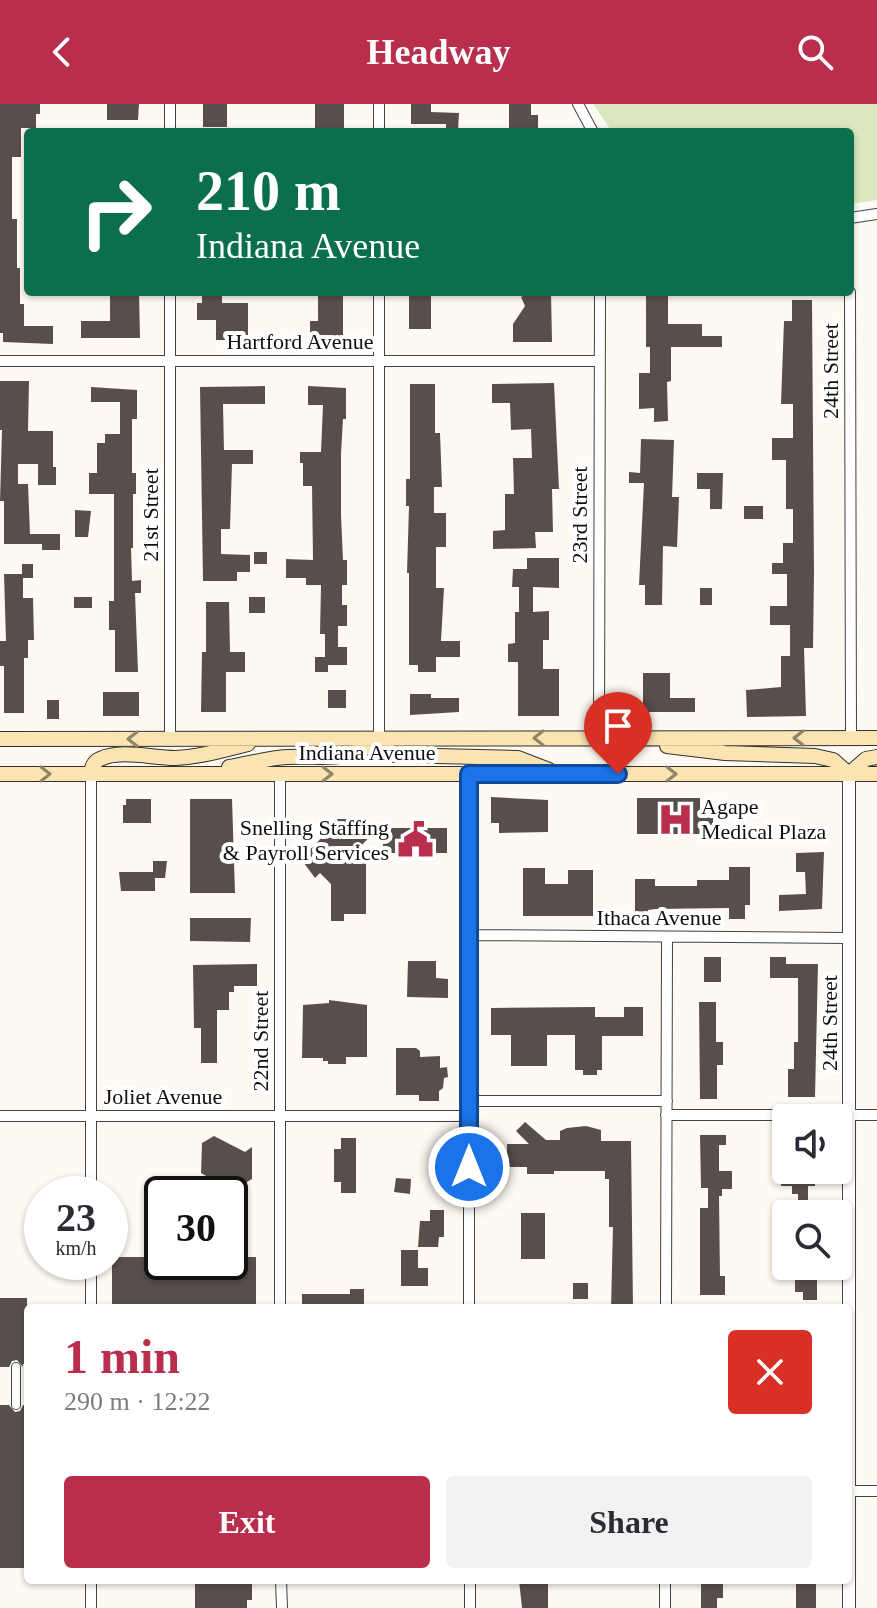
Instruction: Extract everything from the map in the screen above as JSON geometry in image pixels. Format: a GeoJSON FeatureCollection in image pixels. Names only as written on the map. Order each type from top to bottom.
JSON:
{"type":"FeatureCollection","features":[{"type":"Feature","properties":{"kind":"main road"},"geometry":{"type":"LineString","coordinates":[[599,738],[725,753],[815,756],[833,760],[849,774],[866,759],[877,757]]}},
{"type":"Feature","properties":{"kind":"main road","name":"Indiana Avenue"},"geometry":{"type":"LineString","coordinates":[[0,739],[877,738]]}},
{"type":"Feature","properties":{"kind":"main road"},"geometry":{"type":"LineString","coordinates":[[91,774],[93,765],[101,758],[175,758],[272,739]]}},
{"type":"Feature","properties":{"kind":"main road"},"geometry":{"type":"LineString","coordinates":[[193,774],[285,757],[332,757],[362,752],[379,739],[395,755],[518,758],[558,774]]}},
{"type":"Feature","properties":{"kind":"main road","name":"Indiana Avenue"},"geometry":{"type":"LineString","coordinates":[[0,774],[877,774]]}},
{"type":"Feature","properties":{"kind":"street"},"geometry":{"type":"LineString","coordinates":[[170,104],[170,128]]}},
{"type":"Feature","properties":{"kind":"street"},"geometry":{"type":"LineString","coordinates":[[379,104],[379,128]]}},
{"type":"Feature","properties":{"kind":"street"},"geometry":{"type":"LineString","coordinates":[[578,104],[591,128]]}},
{"type":"Feature","properties":{"kind":"street"},"geometry":{"type":"LineString","coordinates":[[854,217],[877,214]]}},
{"type":"Feature","properties":{"kind":"street","name":"21st Street"},"geometry":{"type":"LineString","coordinates":[[170,296],[170,739]]}},
{"type":"Feature","properties":{"kind":"street"},"geometry":{"type":"LineString","coordinates":[[379,296],[379,739]]}},
{"type":"Feature","properties":{"kind":"street","name":"23rd Street"},"geometry":{"type":"LineString","coordinates":[[599,738],[600,296]]}},
{"type":"Feature","properties":{"kind":"street","name":"24th Street"},"geometry":{"type":"LineString","coordinates":[[850,296],[851,738]]}},
{"type":"Feature","properties":{"kind":"street","name":"Hartford Avenue"},"geometry":{"type":"LineString","coordinates":[[0,361],[600,361]]}},
{"type":"Feature","properties":{"kind":"street"},"geometry":{"type":"LineString","coordinates":[[91,774],[91,1176]]}},
{"type":"Feature","properties":{"kind":"street","name":"22nd Street"},"geometry":{"type":"LineString","coordinates":[[280,774],[280,1304]]}},
{"type":"Feature","properties":{"kind":"street"},"geometry":{"type":"LineString","coordinates":[[469,774],[469,1304]]}},
{"type":"Feature","properties":{"kind":"street","name":"24th Street"},"geometry":{"type":"LineString","coordinates":[[849,774],[849,1104]]}},
{"type":"Feature","properties":{"kind":"street","name":"Ithaca Avenue"},"geometry":{"type":"LineString","coordinates":[[469,935],[849,938]]}},
{"type":"Feature","properties":{"kind":"street"},"geometry":{"type":"LineString","coordinates":[[666,1304],[667,937]]}},
{"type":"Feature","properties":{"kind":"street"},"geometry":{"type":"LineString","coordinates":[[469,1101],[667,1101]]}},
{"type":"Feature","properties":{"kind":"street"},"geometry":{"type":"LineString","coordinates":[[666,1115],[772,1115]]}},
{"type":"Feature","properties":{"kind":"street"},"geometry":{"type":"LineString","coordinates":[[852,1115],[877,1115]]}},
{"type":"Feature","properties":{"kind":"street","name":"Joliet Avenue"},"geometry":{"type":"LineString","coordinates":[[0,1116],[469,1116]]}},
{"type":"Feature","properties":{"kind":"street","name":"24th Street"},"geometry":{"type":"LineString","coordinates":[[848,1304],[849,1184]]}},
{"type":"Feature","properties":{"kind":"street"},"geometry":{"type":"LineString","coordinates":[[91,1280],[91,1304]]}},
{"type":"Feature","properties":{"kind":"street"},"geometry":{"type":"LineString","coordinates":[[16,1367],[16,1405]]}},
{"type":"Feature","properties":{"kind":"street"},"geometry":{"type":"LineString","coordinates":[[852,1491],[877,1491]]}},
{"type":"Feature","properties":{"kind":"street"},"geometry":{"type":"LineString","coordinates":[[91,1584],[91,1608]]}},
{"type":"Feature","properties":{"kind":"street"},"geometry":{"type":"LineString","coordinates":[[281,1584],[282,1608]]}},
{"type":"Feature","properties":{"kind":"street"},"geometry":{"type":"LineString","coordinates":[[470,1584],[470,1608]]}},
{"type":"Feature","properties":{"kind":"street"},"geometry":{"type":"LineString","coordinates":[[665,1584],[665,1608]]}},
{"type":"Feature","properties":{"kind":"street","name":"24th Street"},"geometry":{"type":"LineString","coordinates":[[849,1584],[849,1608]]}},
{"type":"Feature","properties":{"kind":"green space"},"geometry":{"type":"Polygon","coordinates":[[[593,104],[877,104],[877,200],[854,203],[854,128],[609,128],[593,104]]]}},
{"type":"Feature","properties":{"kind":"building"},"geometry":{"type":"Polygon","coordinates":[[[0,104],[40,104],[36,128],[21,128],[21,157],[12,157],[12,219],[17,219],[17,268],[20,268],[20,304],[24,304],[24,326],[53,326],[53,344],[3,342],[3,333],[0,333],[0,104]]]}},
{"type":"Feature","properties":{"kind":"building"},"geometry":{"type":"Polygon","coordinates":[[[107,104],[139,104],[138,120],[107,120],[107,104]]]}},
{"type":"Feature","properties":{"kind":"building"},"geometry":{"type":"Polygon","coordinates":[[[203,104],[227,104],[227,127],[203,127],[203,104]]]}},
{"type":"Feature","properties":{"kind":"building"},"geometry":{"type":"Polygon","coordinates":[[[315,104],[344,104],[344,128],[315,128],[315,104]]]}},
{"type":"Feature","properties":{"kind":"building"},"geometry":{"type":"Polygon","coordinates":[[[411,104],[431,104],[431,112],[459,113],[458,128],[446,128],[446,124],[411,124],[411,104]]]}},
{"type":"Feature","properties":{"kind":"building"},"geometry":{"type":"Polygon","coordinates":[[[509,104],[531,104],[531,115],[538,115],[538,128],[509,128],[509,104]]]}},
{"type":"Feature","properties":{"kind":"building"},"geometry":{"type":"Polygon","coordinates":[[[110,296],[139,296],[140,338],[81,338],[81,321],[110,321],[110,296]]]}},
{"type":"Feature","properties":{"kind":"building"},"geometry":{"type":"Polygon","coordinates":[[[202,296],[222,296],[222,303],[248,303],[248,340],[216,340],[216,320],[197,320],[197,303],[202,303],[202,296]]]}},
{"type":"Feature","properties":{"kind":"building"},"geometry":{"type":"Polygon","coordinates":[[[318,296],[343,296],[343,346],[319,345],[319,336],[310,336],[310,321],[318,321],[318,296]]]}},
{"type":"Feature","properties":{"kind":"building"},"geometry":{"type":"Polygon","coordinates":[[[409,296],[431,296],[431,329],[409,329],[409,296]]]}},
{"type":"Feature","properties":{"kind":"building"},"geometry":{"type":"Polygon","coordinates":[[[551,296],[552,342],[513,342],[513,324],[525,306],[521,297],[551,296]]]}},
{"type":"Feature","properties":{"kind":"building"},"geometry":{"type":"Polygon","coordinates":[[[646,296],[668,296],[668,324],[702,324],[702,336],[722,336],[722,347],[671,347],[671,381],[667,382],[668,421],[654,422],[654,408],[639,409],[639,373],[650,373],[650,347],[646,347],[646,296]]]}},
{"type":"Feature","properties":{"kind":"building"},"geometry":{"type":"Polygon","coordinates":[[[792,300],[812,300],[813,648],[804,648],[806,716],[747,717],[746,690],[781,687],[781,656],[790,656],[790,625],[770,625],[770,606],[787,606],[787,574],[772,574],[772,563],[783,563],[783,543],[793,543],[793,509],[786,509],[786,460],[772,460],[772,438],[793,438],[793,404],[781,404],[784,321],[792,321],[792,300]]]}},
{"type":"Feature","properties":{"kind":"building"},"geometry":{"type":"Polygon","coordinates":[[[0,381],[29,381],[28,431],[53,431],[56,485],[38,485],[38,464],[18,464],[18,484],[28,484],[30,534],[60,534],[60,550],[42,550],[42,544],[4,544],[4,501],[0,501],[0,381]]]}},
{"type":"Feature","properties":{"kind":"building"},"geometry":{"type":"Polygon","coordinates":[[[554,383],[559,489],[552,489],[553,532],[535,532],[536,548],[493,549],[493,531],[505,530],[505,494],[514,494],[513,458],[532,458],[531,429],[511,430],[510,403],[492,403],[492,384],[554,383]]]}},
{"type":"Feature","properties":{"kind":"building"},"geometry":{"type":"Polygon","coordinates":[[[410,384],[435,384],[435,433],[440,433],[442,487],[434,487],[434,513],[446,513],[446,547],[436,547],[436,588],[444,588],[441,641],[460,641],[460,657],[436,657],[436,672],[418,672],[418,665],[409,665],[409,506],[406,506],[406,479],[410,479],[410,384]]]}},
{"type":"Feature","properties":{"kind":"building"},"geometry":{"type":"Polygon","coordinates":[[[265,386],[265,404],[223,404],[224,450],[253,450],[253,464],[232,464],[230,529],[221,529],[221,554],[250,555],[250,572],[237,572],[237,581],[203,581],[200,387],[265,386]]]}},
{"type":"Feature","properties":{"kind":"building"},"geometry":{"type":"Polygon","coordinates":[[[308,386],[346,388],[341,515],[343,560],[347,560],[347,585],[342,585],[342,605],[347,605],[347,626],[338,626],[338,647],[347,647],[347,665],[328,665],[328,672],[315,672],[315,657],[325,657],[325,634],[320,634],[321,585],[306,585],[306,578],[286,578],[286,559],[313,560],[312,486],[303,486],[300,452],[321,452],[323,405],[308,405],[308,386]]]}},
{"type":"Feature","properties":{"kind":"building"},"geometry":{"type":"Polygon","coordinates":[[[91,387],[137,390],[137,419],[132,419],[132,473],[136,473],[136,494],[133,494],[131,548],[132,581],[141,580],[141,593],[135,593],[138,672],[115,672],[115,630],[109,630],[109,601],[114,601],[114,494],[89,494],[89,473],[97,473],[97,443],[105,443],[105,434],[120,434],[120,402],[91,402],[91,387]]]}},
{"type":"Feature","properties":{"kind":"building"},"geometry":{"type":"Polygon","coordinates":[[[641,439],[674,440],[672,497],[679,497],[677,547],[663,546],[662,605],[645,605],[645,585],[639,585],[644,483],[629,483],[629,472],[640,473],[641,439]]]}},
{"type":"Feature","properties":{"kind":"building"},"geometry":{"type":"Polygon","coordinates":[[[697,473],[723,473],[722,509],[710,509],[710,489],[697,489],[697,473]]]}},
{"type":"Feature","properties":{"kind":"building"},"geometry":{"type":"Polygon","coordinates":[[[744,506],[763,506],[763,519],[744,519],[744,506]]]}},
{"type":"Feature","properties":{"kind":"building"},"geometry":{"type":"Polygon","coordinates":[[[75,510],[91,511],[88,537],[75,537],[75,510]]]}},
{"type":"Feature","properties":{"kind":"building"},"geometry":{"type":"Polygon","coordinates":[[[254,552],[267,552],[267,564],[254,564],[254,552]]]}},
{"type":"Feature","properties":{"kind":"building"},"geometry":{"type":"Polygon","coordinates":[[[527,558],[559,558],[559,588],[533,587],[533,612],[549,611],[549,640],[543,640],[543,669],[559,669],[559,716],[518,716],[518,662],[508,662],[508,644],[515,643],[515,612],[519,612],[519,587],[512,587],[513,569],[527,569],[527,558]]]}},
{"type":"Feature","properties":{"kind":"building"},"geometry":{"type":"Polygon","coordinates":[[[22,564],[33,564],[33,578],[23,578],[23,598],[33,598],[34,640],[28,640],[28,658],[24,658],[24,713],[4,713],[4,666],[0,666],[0,641],[6,641],[4,574],[22,574],[22,564]]]}},
{"type":"Feature","properties":{"kind":"building"},"geometry":{"type":"Polygon","coordinates":[[[700,588],[712,588],[712,605],[700,605],[700,588]]]}},
{"type":"Feature","properties":{"kind":"building"},"geometry":{"type":"Polygon","coordinates":[[[74,597],[92,597],[92,608],[74,608],[74,597]]]}},
{"type":"Feature","properties":{"kind":"building"},"geometry":{"type":"Polygon","coordinates":[[[249,597],[265,597],[265,613],[249,613],[249,597]]]}},
{"type":"Feature","properties":{"kind":"building"},"geometry":{"type":"Polygon","coordinates":[[[206,602],[229,602],[230,652],[245,652],[245,672],[226,672],[226,712],[201,712],[206,602]]]}},
{"type":"Feature","properties":{"kind":"building"},"geometry":{"type":"Polygon","coordinates":[[[643,673],[670,673],[670,698],[695,698],[695,712],[643,712],[643,673]]]}},
{"type":"Feature","properties":{"kind":"building"},"geometry":{"type":"Polygon","coordinates":[[[328,690],[346,690],[346,708],[328,708],[328,690]]]}},
{"type":"Feature","properties":{"kind":"building"},"geometry":{"type":"Polygon","coordinates":[[[103,692],[139,692],[139,716],[103,716],[103,692]]]}},
{"type":"Feature","properties":{"kind":"building"},"geometry":{"type":"Polygon","coordinates":[[[410,694],[459,698],[459,712],[410,715],[410,694]]]}},
{"type":"Feature","properties":{"kind":"building"},"geometry":{"type":"Polygon","coordinates":[[[47,700],[59,700],[59,719],[47,719],[47,700]]]}},
{"type":"Feature","properties":{"kind":"building"},"geometry":{"type":"Polygon","coordinates":[[[491,797],[548,800],[548,832],[499,833],[499,823],[491,823],[491,797]]]}},
{"type":"Feature","properties":{"kind":"building","name":"Agape Medical Plaza"},"geometry":{"type":"Polygon","coordinates":[[[637,798],[700,798],[700,812],[713,812],[713,825],[700,825],[700,834],[637,834],[637,798]]]}},
{"type":"Feature","properties":{"kind":"building"},"geometry":{"type":"Polygon","coordinates":[[[126,799],[151,799],[151,823],[123,823],[126,799]]]}},
{"type":"Feature","properties":{"kind":"building"},"geometry":{"type":"Polygon","coordinates":[[[190,799],[232,799],[235,893],[190,893],[190,799]]]}},
{"type":"Feature","properties":{"kind":"building"},"geometry":{"type":"Polygon","coordinates":[[[337,819],[366,819],[366,828],[378,828],[359,848],[366,853],[366,914],[344,914],[344,921],[331,921],[331,884],[320,873],[315,878],[301,859],[339,824],[337,819]]]}},
{"type":"Feature","properties":{"kind":"building","name":"Snelling Staffing & Payroll Services"},"geometry":{"type":"Polygon","coordinates":[[[383,828],[447,828],[447,853],[383,853],[383,828]]]}},
{"type":"Feature","properties":{"kind":"building"},"geometry":{"type":"Polygon","coordinates":[[[824,852],[822,909],[779,911],[779,895],[806,894],[805,872],[796,872],[796,853],[824,852]]]}},
{"type":"Feature","properties":{"kind":"building"},"geometry":{"type":"Polygon","coordinates":[[[153,861],[167,861],[165,878],[155,878],[155,891],[121,891],[119,872],[153,872],[153,861]]]}},
{"type":"Feature","properties":{"kind":"building"},"geometry":{"type":"Polygon","coordinates":[[[729,867],[750,867],[750,905],[745,905],[745,919],[729,919],[729,908],[656,909],[648,910],[648,913],[635,913],[635,879],[655,879],[655,886],[697,886],[697,880],[729,880],[729,867]]]}},
{"type":"Feature","properties":{"kind":"building"},"geometry":{"type":"Polygon","coordinates":[[[523,868],[545,868],[545,884],[568,884],[568,870],[593,870],[593,916],[523,916],[523,868]]]}},
{"type":"Feature","properties":{"kind":"building"},"geometry":{"type":"Polygon","coordinates":[[[190,918],[251,918],[250,942],[190,941],[190,918]]]}},
{"type":"Feature","properties":{"kind":"building"},"geometry":{"type":"Polygon","coordinates":[[[704,957],[721,957],[721,982],[704,982],[704,957]]]}},
{"type":"Feature","properties":{"kind":"building"},"geometry":{"type":"Polygon","coordinates":[[[770,957],[786,957],[786,964],[818,964],[815,1097],[788,1097],[788,1069],[794,1069],[794,1042],[798,1042],[798,978],[770,978],[770,957]]]}},
{"type":"Feature","properties":{"kind":"building"},"geometry":{"type":"Polygon","coordinates":[[[408,961],[436,961],[436,978],[448,979],[448,998],[407,997],[408,961]]]}},
{"type":"Feature","properties":{"kind":"building"},"geometry":{"type":"Polygon","coordinates":[[[257,964],[257,986],[234,986],[234,992],[229,992],[229,1010],[217,1010],[217,1063],[201,1063],[201,1028],[194,1028],[193,965],[257,964]]]}},
{"type":"Feature","properties":{"kind":"building"},"geometry":{"type":"Polygon","coordinates":[[[329,1000],[367,1005],[367,1057],[346,1057],[346,1064],[328,1064],[323,1058],[302,1058],[303,1005],[329,1003],[329,1000]]]}},
{"type":"Feature","properties":{"kind":"building"},"geometry":{"type":"Polygon","coordinates":[[[699,1002],[716,1002],[716,1042],[723,1042],[723,1065],[717,1065],[717,1099],[700,1099],[699,1002]]]}},
{"type":"Feature","properties":{"kind":"building"},"geometry":{"type":"Polygon","coordinates":[[[595,1007],[595,1017],[624,1017],[624,1007],[643,1007],[643,1036],[602,1036],[602,1070],[597,1070],[597,1075],[583,1075],[583,1070],[575,1070],[575,1035],[547,1035],[547,1066],[511,1066],[511,1035],[491,1035],[491,1008],[595,1007]]]}},
{"type":"Feature","properties":{"kind":"building"},"geometry":{"type":"Polygon","coordinates":[[[396,1048],[416,1048],[420,1051],[420,1057],[440,1056],[440,1068],[447,1067],[448,1077],[444,1078],[443,1088],[439,1091],[439,1101],[419,1101],[419,1095],[396,1095],[396,1048]]]}},
{"type":"Feature","properties":{"kind":"building"},"geometry":{"type":"Polygon","coordinates":[[[525,1122],[546,1140],[560,1140],[560,1131],[586,1126],[601,1130],[601,1141],[631,1141],[633,1304],[611,1304],[613,1227],[609,1227],[609,1179],[605,1179],[605,1171],[527,1174],[527,1167],[507,1167],[507,1144],[529,1144],[516,1131],[525,1122]]]}},
{"type":"Feature","properties":{"kind":"building"},"geometry":{"type":"Polygon","coordinates":[[[700,1135],[726,1135],[726,1145],[719,1145],[719,1171],[732,1171],[732,1189],[722,1189],[722,1196],[719,1196],[720,1276],[725,1276],[725,1295],[700,1295],[700,1208],[708,1208],[708,1188],[701,1188],[700,1135]]]}},
{"type":"Feature","properties":{"kind":"building"},"geometry":{"type":"Polygon","coordinates":[[[214,1136],[245,1152],[252,1147],[252,1179],[248,1181],[248,1176],[206,1176],[201,1173],[202,1143],[214,1136]]]}},
{"type":"Feature","properties":{"kind":"building"},"geometry":{"type":"Polygon","coordinates":[[[341,1138],[356,1138],[356,1193],[341,1193],[341,1182],[334,1182],[334,1149],[341,1149],[341,1138]]]}},
{"type":"Feature","properties":{"kind":"building"},"geometry":{"type":"Polygon","coordinates":[[[396,1178],[411,1179],[410,1194],[394,1192],[396,1178]]]}},
{"type":"Feature","properties":{"kind":"building"},"geometry":{"type":"Polygon","coordinates":[[[815,1184],[808,1186],[808,1200],[798,1200],[798,1194],[792,1194],[792,1186],[781,1186],[815,1184]]]}},
{"type":"Feature","properties":{"kind":"building"},"geometry":{"type":"Polygon","coordinates":[[[430,1210],[444,1210],[444,1237],[439,1237],[438,1247],[418,1247],[420,1221],[430,1221],[430,1210]]]}},
{"type":"Feature","properties":{"kind":"building"},"geometry":{"type":"Polygon","coordinates":[[[521,1213],[545,1213],[545,1259],[521,1259],[521,1213]]]}},
{"type":"Feature","properties":{"kind":"building"},"geometry":{"type":"Polygon","coordinates":[[[401,1250],[418,1250],[418,1268],[428,1268],[428,1286],[401,1286],[401,1250]]]}},
{"type":"Feature","properties":{"kind":"building"},"geometry":{"type":"Polygon","coordinates":[[[128,1257],[144,1257],[144,1280],[248,1280],[248,1257],[256,1257],[256,1304],[112,1304],[112,1280],[128,1280],[128,1257]]]}},
{"type":"Feature","properties":{"kind":"building"},"geometry":{"type":"Polygon","coordinates":[[[795,1280],[817,1280],[817,1300],[803,1300],[803,1292],[795,1292],[795,1280]]]}},
{"type":"Feature","properties":{"kind":"building"},"geometry":{"type":"Polygon","coordinates":[[[573,1283],[588,1283],[588,1299],[573,1299],[573,1283]]]}},
{"type":"Feature","properties":{"kind":"building"},"geometry":{"type":"Polygon","coordinates":[[[350,1289],[364,1289],[364,1304],[302,1304],[302,1294],[350,1294],[350,1289]]]}},
{"type":"Feature","properties":{"kind":"building"},"geometry":{"type":"Polygon","coordinates":[[[0,1298],[27,1298],[27,1304],[24,1304],[23,1367],[17,1360],[12,1361],[9,1367],[0,1367],[0,1298]]]}},
{"type":"Feature","properties":{"kind":"building"},"geometry":{"type":"Polygon","coordinates":[[[0,1405],[9,1405],[15,1412],[24,1405],[24,1568],[0,1568],[0,1405]]]}},
{"type":"Feature","properties":{"kind":"building"},"geometry":{"type":"Polygon","coordinates":[[[195,1584],[252,1584],[252,1600],[247,1600],[247,1608],[195,1608],[195,1584]]]}},
{"type":"Feature","properties":{"kind":"building"},"geometry":{"type":"Polygon","coordinates":[[[519,1584],[548,1584],[548,1608],[522,1608],[519,1584]]]}},
{"type":"Feature","properties":{"kind":"building"},"geometry":{"type":"Polygon","coordinates":[[[701,1584],[723,1584],[723,1598],[717,1598],[717,1608],[701,1608],[701,1584]]]}},
{"type":"Feature","properties":{"kind":"building"},"geometry":{"type":"Polygon","coordinates":[[[796,1584],[816,1584],[816,1608],[796,1608],[796,1584]]]}},
{"type":"Feature","properties":{"kind":"place","name":"Agape Medical Plaza"},"geometry":{"type":"Point","coordinates":[675,819]}},
{"type":"Feature","properties":{"kind":"place","name":"Snelling Staffing & Payroll Services"},"geometry":{"type":"Point","coordinates":[415,840]}},
{"type":"Feature","properties":{"kind":"route"},"geometry":{"type":"LineString","coordinates":[[469,1167],[469,774],[618,774]]}}]}
